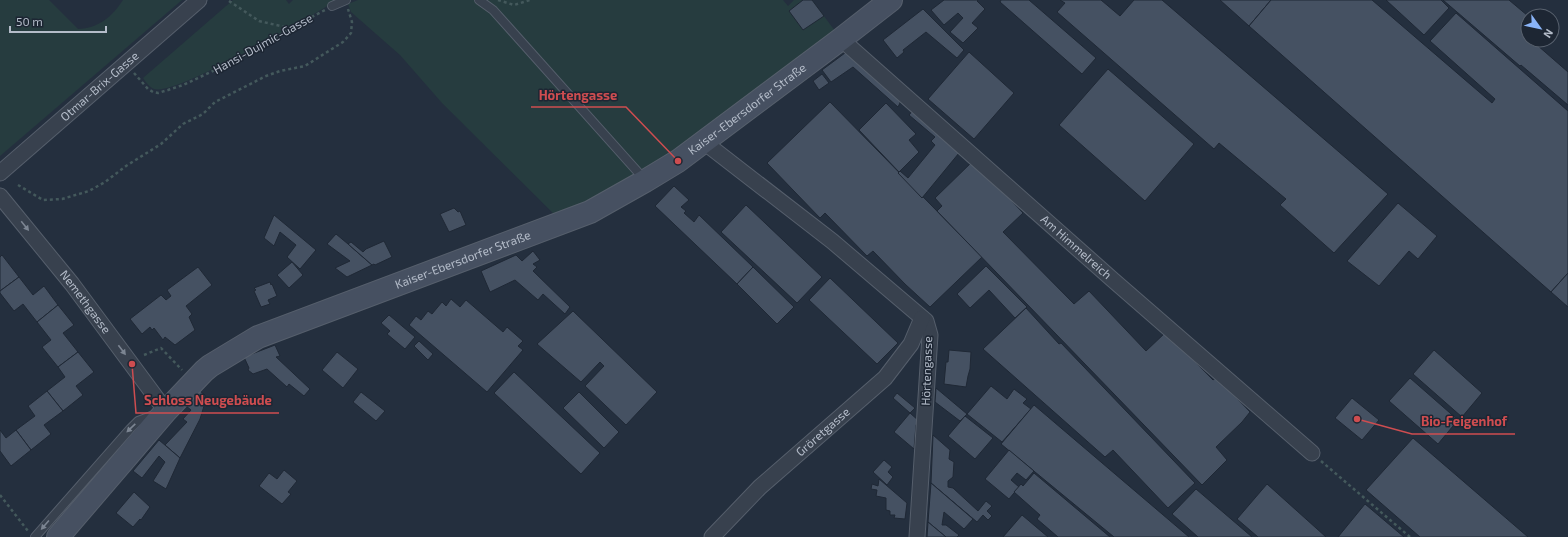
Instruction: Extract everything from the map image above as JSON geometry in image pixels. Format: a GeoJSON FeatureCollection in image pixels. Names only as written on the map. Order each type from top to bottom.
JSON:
{"type":"FeatureCollection","features":[{"type":"Feature","properties":{"kind":"main road","name":"Kaiser-Ebersdorfer Straße"},"geometry":{"type":"LineString","coordinates":[[58,537],[166,411],[210,366],[258,337],[590,212],[678,161],[841,39],[890,0]]}},
{"type":"Feature","properties":{"kind":"street","name":"Otmar-Brix-Gasse"},"geometry":{"type":"LineString","coordinates":[[0,173],[199,0]]}},
{"type":"Feature","properties":{"kind":"street","name":"Am Himmelreich"},"geometry":{"type":"LineString","coordinates":[[841,39],[1113,280],[1312,453]]}},
{"type":"Feature","properties":{"kind":"street","name":"Hörtengasse"},"geometry":{"type":"LineString","coordinates":[[704,142],[832,241],[926,321],[930,335],[917,537]]}},
{"type":"Feature","properties":{"kind":"street","name":"Nemethgasse"},"geometry":{"type":"LineString","coordinates":[[0,196],[72,284],[166,411]]}},
{"type":"Feature","properties":{"kind":"street","name":"Gröretgasse"},"geometry":{"type":"LineString","coordinates":[[712,537],[760,487],[885,378],[911,344],[922,318]]}},
{"type":"Feature","properties":{"kind":"lane"},"geometry":{"type":"LineString","coordinates":[[332,6],[345,0]]}},
{"type":"Feature","properties":{"kind":"lane"},"geometry":{"type":"LineString","coordinates":[[479,0],[493,10],[645,181]]}},
{"type":"Feature","properties":{"kind":"lane"},"geometry":{"type":"LineString","coordinates":[[32,535],[130,429],[138,422],[166,411]]}},
{"type":"Feature","properties":{"kind":"path"},"geometry":{"type":"LineString","coordinates":[[18,185],[43,200],[62,199],[89,190],[105,182],[161,144],[183,124],[203,114],[215,102],[266,76],[280,71],[305,66],[343,42],[351,33],[352,22],[345,0]]}},
{"type":"Feature","properties":{"kind":"path"},"geometry":{"type":"LineString","coordinates":[[498,0],[514,5],[530,0]]}},
{"type":"Feature","properties":{"kind":"path"},"geometry":{"type":"LineString","coordinates":[[229,1],[259,22],[291,28]]}},
{"type":"Feature","properties":{"kind":"path","name":"Hansi-Dujmic-Gasse"},"geometry":{"type":"LineString","coordinates":[[139,78],[148,89],[158,93],[183,85],[241,58],[291,28],[332,6]]}},
{"type":"Feature","properties":{"kind":"path"},"geometry":{"type":"LineString","coordinates":[[144,355],[161,348],[182,371]]}},
{"type":"Feature","properties":{"kind":"path"},"geometry":{"type":"LineString","coordinates":[[1312,453],[1410,537]]}},
{"type":"Feature","properties":{"kind":"path"},"geometry":{"type":"LineString","coordinates":[[0,495],[32,535]]}},
{"type":"Feature","properties":{"kind":"green space"},"geometry":{"type":"Polygon","coordinates":[[[0,0],[49,0],[78,29],[99,24],[114,12],[123,0],[182,0],[0,156],[0,0]]]}},
{"type":"Feature","properties":{"kind":"green space"},"geometry":{"type":"Polygon","coordinates":[[[233,0],[286,0],[289,4],[293,0],[333,0],[331,4],[295,25],[213,69],[167,88],[154,89],[149,86],[143,78],[233,0]]]}},
{"type":"Feature","properties":{"kind":"green space"},"geometry":{"type":"Polygon","coordinates":[[[358,0],[783,0],[788,6],[794,0],[812,0],[841,39],[704,142],[562,222],[442,103],[400,55],[351,12],[348,4],[358,0]]]}},
{"type":"Feature","properties":{"kind":"building"},"geometry":{"type":"Polygon","coordinates":[[[803,0],[812,0],[824,16],[803,30],[789,11],[803,0]]]}},
{"type":"Feature","properties":{"kind":"building"},"geometry":{"type":"Polygon","coordinates":[[[944,0],[978,0],[977,1],[985,9],[972,23],[978,28],[963,43],[950,32],[963,18],[958,13],[944,25],[931,10],[944,0]]]}},
{"type":"Feature","properties":{"kind":"building"},"geometry":{"type":"Polygon","coordinates":[[[1001,0],[1029,0],[1096,58],[1082,74],[1000,2],[1001,0]]]}},
{"type":"Feature","properties":{"kind":"building"},"geometry":{"type":"Polygon","coordinates":[[[1060,0],[1101,0],[1120,16],[1134,0],[1162,0],[1388,194],[1334,253],[1280,205],[1286,199],[1219,143],[1214,149],[1057,12],[1065,3],[1060,0]]]}},
{"type":"Feature","properties":{"kind":"building"},"geometry":{"type":"Polygon","coordinates":[[[1220,0],[1271,0],[1249,26],[1220,0]]]}},
{"type":"Feature","properties":{"kind":"building"},"geometry":{"type":"Polygon","coordinates":[[[1271,0],[1372,0],[1492,103],[1495,99],[1430,41],[1456,13],[1568,111],[1568,273],[1551,292],[1249,26],[1271,0]]]}},
{"type":"Feature","properties":{"kind":"building"},"geometry":{"type":"Polygon","coordinates":[[[1386,0],[1441,0],[1449,8],[1424,35],[1386,0]]]}},
{"type":"Feature","properties":{"kind":"building"},"geometry":{"type":"Polygon","coordinates":[[[1443,0],[1509,0],[1520,9],[1520,48],[1540,48],[1568,72],[1568,105],[1521,65],[1520,66],[1443,0]]]}},
{"type":"Feature","properties":{"kind":"building"},"geometry":{"type":"Polygon","coordinates":[[[923,9],[964,50],[957,58],[926,32],[903,50],[904,52],[897,58],[883,40],[923,9]]]}},
{"type":"Feature","properties":{"kind":"building"},"geometry":{"type":"Polygon","coordinates":[[[849,50],[900,96],[900,103],[898,107],[853,67],[831,82],[822,70],[849,50]]]}},
{"type":"Feature","properties":{"kind":"building"},"geometry":{"type":"Polygon","coordinates":[[[969,52],[1014,93],[974,139],[928,99],[969,52]]]}},
{"type":"Feature","properties":{"kind":"building"},"geometry":{"type":"Polygon","coordinates":[[[1108,69],[1194,144],[1145,201],[1059,125],[1108,69]]]}},
{"type":"Feature","properties":{"kind":"building"},"geometry":{"type":"Polygon","coordinates":[[[822,74],[829,83],[819,90],[813,81],[822,74]]]}},
{"type":"Feature","properties":{"kind":"building"},"geometry":{"type":"Polygon","coordinates":[[[830,102],[982,257],[930,307],[873,251],[867,256],[825,213],[820,218],[767,163],[830,102]]]}},
{"type":"Feature","properties":{"kind":"building"},"geometry":{"type":"Polygon","coordinates":[[[886,103],[916,134],[909,140],[919,152],[899,172],[859,130],[886,103]]]}},
{"type":"Feature","properties":{"kind":"building"},"geometry":{"type":"Polygon","coordinates":[[[915,108],[956,148],[955,150],[959,153],[922,198],[898,173],[900,171],[908,178],[935,145],[931,141],[935,137],[909,115],[915,108]]]}},
{"type":"Feature","properties":{"kind":"building"},"geometry":{"type":"Polygon","coordinates":[[[974,160],[1023,213],[1003,232],[1074,304],[1089,291],[1146,351],[1166,332],[1213,380],[1217,377],[1250,412],[1242,422],[1216,447],[1227,460],[1202,485],[937,211],[942,206],[935,198],[974,160]]]}},
{"type":"Feature","properties":{"kind":"building"},"geometry":{"type":"Polygon","coordinates":[[[674,186],[689,200],[681,207],[686,211],[684,213],[694,222],[699,215],[753,267],[737,284],[655,206],[674,186]]]}},
{"type":"Feature","properties":{"kind":"building"},"geometry":{"type":"Polygon","coordinates":[[[1398,203],[1437,236],[1418,259],[1409,251],[1379,286],[1347,261],[1398,203]]]}},
{"type":"Feature","properties":{"kind":"building"},"geometry":{"type":"Polygon","coordinates":[[[746,205],[822,277],[797,303],[721,232],[746,205]]]}},
{"type":"Feature","properties":{"kind":"building"},"geometry":{"type":"Polygon","coordinates":[[[454,208],[458,212],[460,211],[466,225],[449,232],[440,214],[454,208]]]}},
{"type":"Feature","properties":{"kind":"building"},"geometry":{"type":"Polygon","coordinates":[[[274,215],[316,250],[300,269],[287,257],[296,245],[280,232],[274,246],[264,238],[274,215]]]}},
{"type":"Feature","properties":{"kind":"building"},"geometry":{"type":"Polygon","coordinates":[[[336,234],[372,265],[347,277],[335,268],[350,261],[327,244],[336,234]]]}},
{"type":"Feature","properties":{"kind":"building"},"geometry":{"type":"Polygon","coordinates":[[[384,241],[392,257],[375,265],[372,265],[348,244],[351,242],[363,252],[366,249],[384,241]]]}},
{"type":"Feature","properties":{"kind":"building"},"geometry":{"type":"Polygon","coordinates":[[[533,251],[540,260],[533,264],[537,267],[533,271],[570,307],[565,314],[543,294],[538,300],[515,280],[490,292],[481,271],[516,255],[522,261],[533,251]]]}},
{"type":"Feature","properties":{"kind":"building"},"geometry":{"type":"Polygon","coordinates":[[[2,255],[19,277],[0,291],[0,257],[2,255]]]}},
{"type":"Feature","properties":{"kind":"building"},"geometry":{"type":"Polygon","coordinates":[[[292,262],[303,275],[289,288],[277,275],[292,262]]]}},
{"type":"Feature","properties":{"kind":"building"},"geometry":{"type":"Polygon","coordinates":[[[986,266],[1027,307],[1015,318],[989,290],[970,308],[957,294],[986,266]]]}},
{"type":"Feature","properties":{"kind":"building"},"geometry":{"type":"Polygon","coordinates":[[[198,267],[212,285],[186,306],[192,314],[189,317],[195,330],[175,345],[165,337],[163,340],[154,328],[152,330],[150,327],[142,334],[130,319],[161,295],[166,300],[171,296],[167,290],[198,267]]]}},
{"type":"Feature","properties":{"kind":"building"},"geometry":{"type":"Polygon","coordinates":[[[753,267],[794,307],[777,324],[737,284],[753,267]]]}},
{"type":"Feature","properties":{"kind":"building"},"geometry":{"type":"Polygon","coordinates":[[[1568,273],[1568,307],[1551,292],[1568,273]]]}},
{"type":"Feature","properties":{"kind":"building"},"geometry":{"type":"Polygon","coordinates":[[[19,277],[33,295],[44,286],[58,305],[37,322],[23,304],[14,311],[0,293],[0,291],[19,277]]]}},
{"type":"Feature","properties":{"kind":"building"},"geometry":{"type":"Polygon","coordinates":[[[830,278],[898,343],[877,364],[809,300],[830,278]]]}},
{"type":"Feature","properties":{"kind":"building"},"geometry":{"type":"Polygon","coordinates":[[[270,282],[277,296],[268,300],[270,304],[261,307],[254,288],[270,282]]]}},
{"type":"Feature","properties":{"kind":"building"},"geometry":{"type":"Polygon","coordinates":[[[451,299],[460,307],[466,300],[503,332],[507,327],[523,341],[518,346],[523,350],[487,392],[409,325],[416,316],[421,320],[428,311],[432,314],[442,302],[446,306],[451,299]]]}},
{"type":"Feature","properties":{"kind":"building"},"geometry":{"type":"Polygon","coordinates":[[[58,305],[74,325],[63,333],[78,352],[58,367],[42,347],[51,340],[37,322],[58,305]]]}},
{"type":"Feature","properties":{"kind":"building"},"geometry":{"type":"Polygon","coordinates":[[[1026,308],[1059,344],[1061,343],[1195,483],[1168,508],[1113,450],[1105,457],[983,349],[1026,308]]]}},
{"type":"Feature","properties":{"kind":"building"},"geometry":{"type":"Polygon","coordinates":[[[573,311],[657,392],[626,425],[585,386],[604,366],[600,362],[581,382],[537,344],[573,311]]]}},
{"type":"Feature","properties":{"kind":"building"},"geometry":{"type":"Polygon","coordinates":[[[389,315],[415,337],[405,349],[387,334],[390,331],[381,323],[389,315]]]}},
{"type":"Feature","properties":{"kind":"building"},"geometry":{"type":"Polygon","coordinates":[[[419,341],[433,354],[428,360],[414,346],[419,341]]]}},
{"type":"Feature","properties":{"kind":"building"},"geometry":{"type":"Polygon","coordinates":[[[275,345],[280,356],[276,357],[310,389],[304,396],[289,384],[287,387],[267,369],[253,374],[248,370],[249,368],[244,357],[275,345]]]}},
{"type":"Feature","properties":{"kind":"building"},"geometry":{"type":"Polygon","coordinates":[[[949,350],[971,352],[970,369],[966,387],[944,384],[946,362],[948,362],[949,350]]]}},
{"type":"Feature","properties":{"kind":"building"},"geometry":{"type":"Polygon","coordinates":[[[1434,350],[1482,393],[1462,417],[1413,374],[1434,350]]]}},
{"type":"Feature","properties":{"kind":"building"},"geometry":{"type":"Polygon","coordinates":[[[78,352],[94,372],[76,386],[83,395],[63,411],[47,391],[65,377],[58,367],[78,352]]]}},
{"type":"Feature","properties":{"kind":"building"},"geometry":{"type":"Polygon","coordinates":[[[337,352],[358,369],[343,388],[322,370],[337,352]]]}},
{"type":"Feature","properties":{"kind":"building"},"geometry":{"type":"Polygon","coordinates":[[[514,372],[600,453],[581,474],[494,393],[514,372]]]}},
{"type":"Feature","properties":{"kind":"building"},"geometry":{"type":"Polygon","coordinates":[[[1410,378],[1458,420],[1438,444],[1389,401],[1410,378]]]}},
{"type":"Feature","properties":{"kind":"building"},"geometry":{"type":"Polygon","coordinates":[[[991,386],[1007,399],[1014,389],[1027,399],[1023,403],[1031,409],[1002,442],[967,414],[991,386]]]}},
{"type":"Feature","properties":{"kind":"building"},"geometry":{"type":"Polygon","coordinates":[[[936,388],[967,414],[960,421],[935,402],[936,388]]]}},
{"type":"Feature","properties":{"kind":"building"},"geometry":{"type":"Polygon","coordinates":[[[47,391],[63,411],[44,425],[51,434],[31,450],[16,430],[35,416],[28,406],[47,391]]]}},
{"type":"Feature","properties":{"kind":"building"},"geometry":{"type":"Polygon","coordinates":[[[200,391],[206,396],[200,403],[204,406],[200,419],[180,458],[165,445],[187,422],[183,419],[191,410],[186,406],[200,391]]]}},
{"type":"Feature","properties":{"kind":"building"},"geometry":{"type":"Polygon","coordinates":[[[361,392],[385,411],[376,421],[353,402],[361,392]]]}},
{"type":"Feature","properties":{"kind":"building"},"geometry":{"type":"Polygon","coordinates":[[[579,392],[619,432],[604,448],[563,408],[579,392]]]}},
{"type":"Feature","properties":{"kind":"building"},"geometry":{"type":"Polygon","coordinates":[[[897,393],[915,408],[910,413],[893,398],[897,393]]]}},
{"type":"Feature","properties":{"kind":"building"},"geometry":{"type":"Polygon","coordinates":[[[1352,398],[1379,420],[1362,440],[1335,418],[1352,398]]]}},
{"type":"Feature","properties":{"kind":"building"},"geometry":{"type":"Polygon","coordinates":[[[1034,405],[1189,537],[1114,537],[1001,444],[1034,405]]]}},
{"type":"Feature","properties":{"kind":"building"},"geometry":{"type":"Polygon","coordinates":[[[910,413],[919,421],[916,425],[914,449],[894,432],[910,413]]]}},
{"type":"Feature","properties":{"kind":"building"},"geometry":{"type":"Polygon","coordinates":[[[965,416],[993,438],[975,459],[948,436],[965,416]]]}},
{"type":"Feature","properties":{"kind":"building"},"geometry":{"type":"Polygon","coordinates":[[[0,430],[6,438],[16,430],[31,450],[11,466],[0,451],[0,430]]]}},
{"type":"Feature","properties":{"kind":"building"},"geometry":{"type":"Polygon","coordinates":[[[933,435],[950,450],[949,459],[954,462],[953,477],[948,481],[948,487],[953,488],[978,511],[986,501],[992,506],[987,511],[992,516],[988,520],[983,515],[977,522],[931,483],[933,435]]]}},
{"type":"Feature","properties":{"kind":"building"},"geometry":{"type":"Polygon","coordinates":[[[1413,438],[1528,537],[1420,537],[1366,490],[1413,438]]]}},
{"type":"Feature","properties":{"kind":"building"},"geometry":{"type":"Polygon","coordinates":[[[159,440],[180,458],[166,489],[153,481],[165,462],[159,456],[142,478],[133,471],[159,440]]]}},
{"type":"Feature","properties":{"kind":"building"},"geometry":{"type":"Polygon","coordinates":[[[1009,450],[1034,471],[1026,480],[1017,473],[1011,480],[1019,487],[1009,499],[985,479],[1009,450]]]}},
{"type":"Feature","properties":{"kind":"building"},"geometry":{"type":"Polygon","coordinates":[[[884,460],[892,467],[888,472],[893,477],[887,485],[873,472],[884,460]]]}},
{"type":"Feature","properties":{"kind":"building"},"geometry":{"type":"Polygon","coordinates":[[[284,470],[297,481],[288,492],[291,494],[282,504],[259,486],[269,473],[277,479],[284,470]]]}},
{"type":"Feature","properties":{"kind":"building"},"geometry":{"type":"Polygon","coordinates":[[[1034,473],[1110,537],[1058,537],[1037,519],[1040,515],[1014,492],[1021,484],[1023,486],[1034,473]]]}},
{"type":"Feature","properties":{"kind":"building"},"geometry":{"type":"Polygon","coordinates":[[[879,479],[907,503],[905,519],[894,518],[895,515],[890,515],[890,511],[886,510],[886,498],[876,496],[877,490],[871,489],[872,484],[878,486],[879,479]]]}},
{"type":"Feature","properties":{"kind":"building"},"geometry":{"type":"Polygon","coordinates":[[[931,483],[973,519],[964,529],[944,512],[942,525],[946,525],[959,535],[957,537],[946,537],[928,522],[931,483]]]}},
{"type":"Feature","properties":{"kind":"building"},"geometry":{"type":"Polygon","coordinates":[[[1267,484],[1326,537],[1258,537],[1237,519],[1267,484]]]}},
{"type":"Feature","properties":{"kind":"building"},"geometry":{"type":"Polygon","coordinates":[[[1196,489],[1252,537],[1198,537],[1172,514],[1196,489]]]}},
{"type":"Feature","properties":{"kind":"building"},"geometry":{"type":"Polygon","coordinates":[[[134,492],[150,507],[141,520],[140,519],[133,527],[116,513],[134,492]]]}},
{"type":"Feature","properties":{"kind":"building"},"geometry":{"type":"Polygon","coordinates":[[[1365,504],[1404,537],[1338,537],[1365,504]]]}},
{"type":"Feature","properties":{"kind":"building"},"geometry":{"type":"Polygon","coordinates":[[[1022,515],[1048,537],[1003,537],[1022,515]]]}},
{"type":"Feature","properties":{"kind":"building"},"geometry":{"type":"Polygon","coordinates":[[[928,522],[946,537],[927,537],[928,522]]]}},
{"type":"Feature","properties":{"kind":"place","name":"Hörtengasse"},"geometry":{"type":"Point","coordinates":[678,161]}},
{"type":"Feature","properties":{"kind":"place","name":"Schloss Neugebäude"},"geometry":{"type":"Point","coordinates":[132,364]}},
{"type":"Feature","properties":{"kind":"place","name":"Bio-Feigenhof"},"geometry":{"type":"Point","coordinates":[1357,419]}}]}
